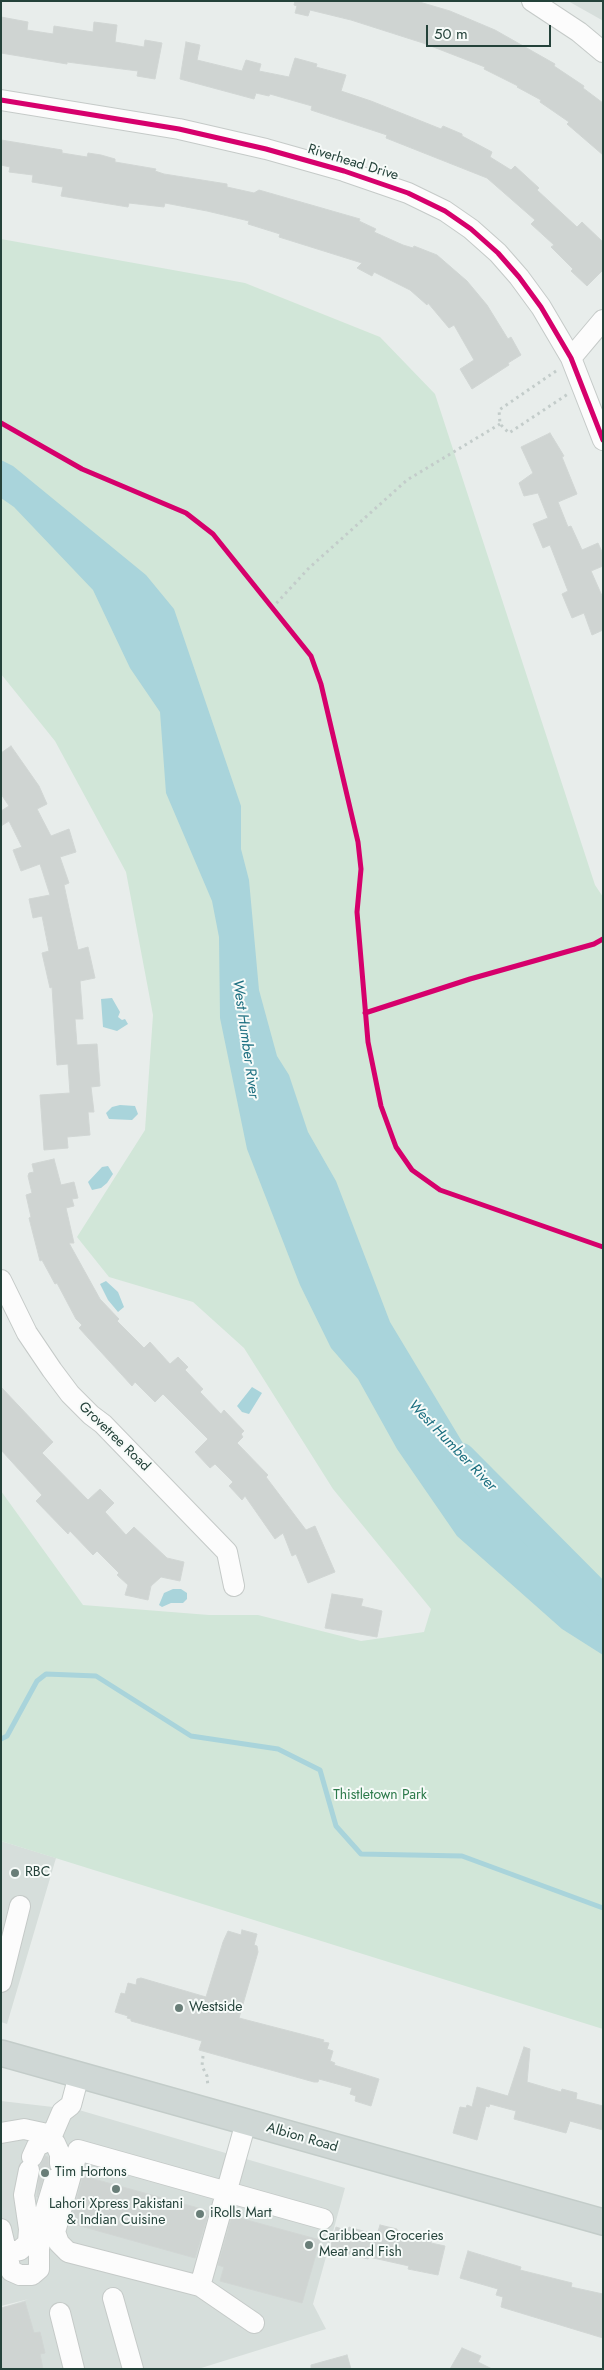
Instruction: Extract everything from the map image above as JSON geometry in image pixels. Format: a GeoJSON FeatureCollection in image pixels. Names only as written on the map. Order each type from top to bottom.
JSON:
{"type":"FeatureCollection","features":[{"type":"Feature","properties":{"kind":"main road","name":"Albion Road"},"geometry":{"type":"LineString","coordinates":[[1,2053],[603,2222]]}},
{"type":"Feature","properties":{"kind":"street"},"geometry":{"type":"LineString","coordinates":[[532,1],[579,32],[603,52]]}},
{"type":"Feature","properties":{"kind":"street","name":"Riverhead Drive"},"geometry":{"type":"LineString","coordinates":[[1,100],[179,129],[266,149],[344,171],[408,193],[445,211],[465,224],[498,253],[541,307],[571,360],[603,440]]}},
{"type":"Feature","properties":{"kind":"street"},"geometry":{"type":"LineString","coordinates":[[571,360],[603,320]]}},
{"type":"Feature","properties":{"kind":"street","name":"Grovetree Road"},"geometry":{"type":"LineString","coordinates":[[1,1280],[27,1333],[70,1394],[103,1424],[227,1552],[234,1586]]}},
{"type":"Feature","properties":{"kind":"street"},"geometry":{"type":"LineString","coordinates":[[1,1982],[20,1906]]}},
{"type":"Feature","properties":{"kind":"street"},"geometry":{"type":"LineString","coordinates":[[7,2253],[20,2250],[28,2242],[29,2229],[24,2195],[30,2164],[37,2146],[51,2137],[62,2112],[70,2105],[79,2075]]}},
{"type":"Feature","properties":{"kind":"street"},"geometry":{"type":"LineString","coordinates":[[200,2286],[246,2122]]}},
{"type":"Feature","properties":{"kind":"street"},"geometry":{"type":"LineString","coordinates":[[1,2133],[24,2129],[51,2137],[60,2154],[57,2172],[44,2212],[39,2249],[39,2269],[32,2275],[20,2275],[11,2271],[1,2228]]}},
{"type":"Feature","properties":{"kind":"street"},"geometry":{"type":"LineString","coordinates":[[254,2323],[200,2286],[68,2252],[59,2243],[55,2232],[78,2150],[323,2219]]}},
{"type":"Feature","properties":{"kind":"street"},"geometry":{"type":"LineString","coordinates":[[113,2298],[133,2369]]}},
{"type":"Feature","properties":{"kind":"street"},"geometry":{"type":"LineString","coordinates":[[60,2313],[74,2369]]}},
{"type":"Feature","properties":{"kind":"path"},"geometry":{"type":"LineString","coordinates":[[571,360],[499,410],[500,424],[510,433],[581,386]]}},
{"type":"Feature","properties":{"kind":"path"},"geometry":{"type":"LineString","coordinates":[[272,608],[309,568],[407,480],[500,424]]}},
{"type":"Feature","properties":{"kind":"path"},"geometry":{"type":"LineString","coordinates":[[266,601],[278,615]]}},
{"type":"Feature","properties":{"kind":"path"},"geometry":{"type":"LineString","coordinates":[[365,1013],[470,979],[594,944],[603,939]]}},
{"type":"Feature","properties":{"kind":"path"},"geometry":{"type":"LineString","coordinates":[[364,1004],[366,1022]]}},
{"type":"Feature","properties":{"kind":"path"},"geometry":{"type":"LineString","coordinates":[[203,2056],[202,2066],[207,2076],[208,2087]]}},
{"type":"Feature","properties":{"kind":"shaded area"},"geometry":{"type":"Polygon","coordinates":[[[568,1],[603,1],[603,21],[600,19],[568,1]]]}},
{"type":"Feature","properties":{"kind":"shaded area"},"geometry":{"type":"Polygon","coordinates":[[[1,1841],[56,1858],[7,2024],[1,2022],[1,1841]]]}},
{"type":"Feature","properties":{"kind":"shaded area"},"geometry":{"type":"Polygon","coordinates":[[[1,2101],[79,2110],[345,2188],[313,2304],[326,2329],[198,2369],[1,2369],[1,2308],[29,2299],[1,2306],[1,2101]]]}},
{"type":"Feature","properties":{"kind":"green space","name":"Thistletown Park"},"geometry":{"type":"Polygon","coordinates":[[[1,239],[245,283],[380,337],[435,394],[595,885],[603,897],[603,2029],[1,1841],[1,1491],[83,1605],[209,1615],[258,1615],[361,1641],[424,1632],[431,1609],[333,1489],[244,1348],[193,1302],[109,1277],[77,1237],[145,1130],[153,1015],[126,872],[55,741],[1,674],[1,239]]]}},
{"type":"Feature","properties":{"kind":"water"},"geometry":{"type":"Polygon","coordinates":[[[1,460],[13,466],[146,575],[174,609],[241,806],[241,849],[249,880],[259,990],[277,1056],[289,1075],[308,1132],[336,1181],[390,1322],[505,1513],[603,1586],[603,1655],[562,1629],[457,1536],[397,1449],[358,1379],[331,1348],[300,1285],[247,1149],[220,1018],[219,937],[212,901],[166,793],[160,712],[130,668],[93,590],[14,507],[1,498],[1,460]]]}},
{"type":"Feature","properties":{"kind":"water"},"geometry":{"type":"Polygon","coordinates":[[[112,998],[120,1012],[118,1017],[122,1020],[125,1019],[128,1024],[117,1031],[103,1027],[101,999],[112,998]]]}},
{"type":"Feature","properties":{"kind":"water"},"geometry":{"type":"Polygon","coordinates":[[[120,1105],[135,1106],[138,1114],[132,1120],[109,1119],[106,1113],[112,1107],[120,1105]]]}},
{"type":"Feature","properties":{"kind":"water"},"geometry":{"type":"Polygon","coordinates":[[[108,1166],[113,1174],[107,1183],[101,1188],[92,1190],[88,1182],[102,1167],[108,1166]]]}},
{"type":"Feature","properties":{"kind":"water"},"geometry":{"type":"Polygon","coordinates":[[[106,1281],[118,1292],[124,1307],[118,1312],[108,1300],[100,1284],[106,1281]]]}},
{"type":"Feature","properties":{"kind":"water"},"geometry":{"type":"Polygon","coordinates":[[[252,1387],[262,1393],[249,1414],[242,1412],[237,1406],[252,1387]]]}},
{"type":"Feature","properties":{"kind":"water"},"geometry":{"type":"Polygon","coordinates":[[[173,1589],[181,1589],[187,1593],[187,1599],[183,1603],[171,1603],[162,1607],[159,1605],[164,1593],[173,1589]]]}},
{"type":"Feature","properties":{"kind":"building"},"geometry":{"type":"Polygon","coordinates":[[[295,1],[416,1],[450,11],[495,30],[555,64],[554,66],[584,86],[583,88],[603,103],[603,155],[567,124],[569,122],[540,102],[541,100],[484,69],[485,67],[423,43],[351,20],[310,10],[308,16],[295,13],[297,6],[294,5],[295,1]]]}},
{"type":"Feature","properties":{"kind":"building"},"geometry":{"type":"Polygon","coordinates":[[[1,17],[28,22],[27,30],[53,34],[54,26],[93,32],[94,22],[117,25],[115,42],[144,47],[145,40],[162,43],[155,79],[137,76],[138,71],[67,62],[67,64],[1,53],[1,17]]]}},
{"type":"Feature","properties":{"kind":"building"},"geometry":{"type":"Polygon","coordinates":[[[186,42],[200,45],[197,60],[242,71],[246,60],[261,64],[259,71],[289,77],[295,58],[317,64],[316,67],[346,75],[341,91],[441,129],[443,126],[462,134],[462,136],[492,152],[490,157],[511,170],[515,166],[539,188],[537,190],[577,227],[582,222],[603,242],[603,270],[587,286],[571,271],[573,269],[551,247],[554,245],[531,224],[535,220],[487,178],[386,138],[387,135],[311,110],[312,106],[270,94],[269,96],[256,93],[254,99],[180,79],[186,42]]]}},
{"type":"Feature","properties":{"kind":"building"},"geometry":{"type":"Polygon","coordinates":[[[1,140],[62,150],[62,153],[87,157],[88,153],[101,155],[115,159],[115,162],[156,169],[155,171],[164,174],[227,184],[227,187],[254,193],[259,190],[360,219],[359,221],[376,229],[374,232],[403,245],[413,248],[414,246],[437,255],[467,281],[487,305],[508,339],[511,337],[521,355],[472,389],[460,369],[474,360],[454,325],[449,328],[428,303],[427,305],[410,290],[374,272],[372,276],[357,268],[362,263],[279,237],[280,234],[248,224],[249,221],[207,211],[165,203],[164,207],[129,203],[128,207],[61,196],[63,187],[32,182],[33,175],[9,172],[10,167],[1,165],[1,140]]]}},
{"type":"Feature","properties":{"kind":"building"},"geometry":{"type":"Polygon","coordinates":[[[550,433],[564,456],[562,457],[577,494],[558,502],[568,527],[571,526],[582,550],[598,543],[603,554],[603,566],[591,571],[603,598],[603,630],[592,635],[584,613],[572,618],[562,594],[568,591],[550,545],[543,548],[533,524],[548,518],[538,493],[524,496],[519,483],[533,473],[521,447],[550,433]]]}},
{"type":"Feature","properties":{"kind":"building"},"geometry":{"type":"Polygon","coordinates":[[[11,746],[39,786],[47,804],[37,809],[51,836],[69,829],[76,852],[60,857],[69,883],[64,885],[78,950],[88,947],[95,978],[80,981],[83,1019],[75,1019],[77,1045],[97,1044],[100,1086],[91,1087],[94,1112],[88,1112],[90,1135],[67,1137],[68,1148],[44,1150],[40,1095],[70,1093],[68,1064],[57,1065],[52,987],[50,988],[42,953],[49,951],[42,916],[33,918],[29,899],[50,895],[40,864],[21,871],[13,850],[22,847],[9,821],[1,826],[1,811],[9,806],[1,794],[1,753],[11,746]]]}},
{"type":"Feature","properties":{"kind":"building"},"geometry":{"type":"Polygon","coordinates":[[[54,1159],[61,1185],[74,1182],[78,1198],[72,1199],[74,1206],[66,1208],[74,1243],[69,1243],[100,1299],[119,1319],[117,1321],[144,1348],[150,1342],[170,1364],[178,1357],[188,1367],[185,1370],[203,1389],[200,1392],[221,1414],[224,1410],[244,1431],[241,1434],[243,1437],[237,1443],[268,1475],[266,1477],[306,1530],[315,1526],[335,1572],[308,1583],[296,1554],[292,1556],[283,1533],[275,1539],[245,1496],[242,1500],[229,1486],[233,1482],[215,1464],[210,1468],[195,1452],[208,1439],[163,1394],[155,1402],[135,1382],[132,1386],[79,1328],[82,1325],[76,1319],[57,1283],[55,1284],[42,1260],[40,1261],[29,1218],[31,1217],[26,1195],[32,1193],[28,1176],[29,1173],[34,1172],[32,1164],[54,1159]]]}},
{"type":"Feature","properties":{"kind":"building"},"geometry":{"type":"Polygon","coordinates":[[[1,1387],[53,1442],[42,1453],[88,1500],[100,1489],[114,1503],[105,1512],[126,1535],[134,1527],[167,1558],[184,1562],[180,1581],[161,1577],[151,1586],[148,1600],[125,1595],[128,1585],[117,1575],[119,1573],[97,1551],[93,1555],[70,1531],[68,1534],[36,1501],[42,1495],[1,1450],[1,1387]]]}},
{"type":"Feature","properties":{"kind":"building"},"geometry":{"type":"Polygon","coordinates":[[[332,1594],[363,1599],[361,1606],[382,1611],[377,1637],[325,1628],[332,1594]]]}},
{"type":"Feature","properties":{"kind":"building","name":"Westside"},"geometry":{"type":"Polygon","coordinates":[[[242,1930],[257,1934],[254,1945],[257,1946],[258,1952],[239,2018],[324,2040],[323,2042],[329,2043],[327,2049],[333,2051],[330,2061],[335,2063],[334,2065],[379,2079],[371,2106],[355,2101],[356,2096],[350,2094],[352,2088],[319,2079],[318,2082],[314,2082],[199,2050],[202,2041],[131,2021],[131,2019],[127,2018],[128,2016],[115,2012],[121,1993],[125,1994],[128,1983],[136,1985],[137,1979],[141,1978],[206,1997],[228,1931],[241,1935],[242,1930]]]}},
{"type":"Feature","properties":{"kind":"building"},"geometry":{"type":"Polygon","coordinates":[[[524,2047],[530,2049],[527,2082],[561,2092],[562,2089],[577,2093],[576,2099],[603,2106],[603,2130],[570,2121],[566,2133],[514,2119],[516,2111],[490,2104],[489,2107],[486,2106],[477,2140],[453,2133],[460,2107],[466,2108],[467,2105],[472,2107],[477,2087],[508,2096],[524,2047]]]}},
{"type":"Feature","properties":{"kind":"building"},"geometry":{"type":"Polygon","coordinates":[[[45,2156],[48,2157],[49,2169],[44,2176],[37,2197],[40,2166],[45,2156]]]}},
{"type":"Feature","properties":{"kind":"building"},"geometry":{"type":"Polygon","coordinates":[[[83,2176],[209,2211],[195,2258],[70,2223],[83,2176]]]}},
{"type":"Feature","properties":{"kind":"building"},"geometry":{"type":"Polygon","coordinates":[[[232,2216],[320,2240],[302,2303],[220,2281],[224,2267],[218,2265],[232,2216]]]}},
{"type":"Feature","properties":{"kind":"building"},"geometry":{"type":"Polygon","coordinates":[[[380,2225],[432,2239],[431,2243],[445,2246],[438,2275],[408,2269],[409,2266],[369,2257],[368,2259],[330,2249],[336,2227],[348,2231],[349,2227],[377,2235],[380,2225]]]}},
{"type":"Feature","properties":{"kind":"building"},"geometry":{"type":"Polygon","coordinates":[[[468,2251],[521,2267],[520,2270],[572,2283],[571,2287],[603,2294],[603,2338],[501,2307],[503,2297],[496,2295],[498,2289],[460,2278],[468,2251]]]}},
{"type":"Feature","properties":{"kind":"building"},"geometry":{"type":"Polygon","coordinates":[[[25,2302],[34,2333],[40,2332],[45,2353],[40,2354],[43,2369],[1,2369],[1,2308],[25,2302]]]}},
{"type":"Feature","properties":{"kind":"building"},"geometry":{"type":"Polygon","coordinates":[[[462,2348],[481,2356],[478,2362],[492,2369],[450,2369],[462,2348]]]}},
{"type":"Feature","properties":{"kind":"building"},"geometry":{"type":"Polygon","coordinates":[[[347,2355],[351,2369],[311,2369],[311,2365],[347,2355]]]}},
{"type":"Feature","properties":{"kind":"waterway","name":"West Humber River"},"geometry":{"type":"LineString","coordinates":[[461,1458],[603,1601]]}},
{"type":"Feature","properties":{"kind":"waterway"},"geometry":{"type":"LineString","coordinates":[[1,1739],[7,1736],[37,1681],[46,1674],[96,1676],[191,1736],[278,1749],[320,1770],[336,1826],[361,1854],[462,1856],[603,1908]]}},
{"type":"Feature","properties":{"kind":"cycle path"},"geometry":{"type":"LineString","coordinates":[[1,100],[179,129],[266,149],[344,171],[408,193],[445,211],[471,229],[498,253],[541,307],[571,358],[603,440]]}},
{"type":"Feature","properties":{"kind":"cycle path"},"geometry":{"type":"LineString","coordinates":[[1,423],[82,469],[186,513],[213,534],[311,656],[321,684],[358,842],[361,869],[357,912],[368,1042],[381,1106],[396,1147],[412,1170],[440,1190],[603,1247]]}},
{"type":"Feature","properties":{"kind":"cycle path"},"geometry":{"type":"LineString","coordinates":[[365,1013],[470,979],[594,944],[603,939]]}},
{"type":"Feature","properties":{"kind":"place","name":"RBC"},"geometry":{"type":"Point","coordinates":[15,1873]}},
{"type":"Feature","properties":{"kind":"place","name":"Westside"},"geometry":{"type":"Point","coordinates":[179,2008]}},
{"type":"Feature","properties":{"kind":"place","name":"Tim Hortons"},"geometry":{"type":"Point","coordinates":[45,2173]}},
{"type":"Feature","properties":{"kind":"place","name":"Lahori Xpress Pakistani & Indian Cuisine"},"geometry":{"type":"Point","coordinates":[116,2189]}},
{"type":"Feature","properties":{"kind":"place","name":"iRolls Mart"},"geometry":{"type":"Point","coordinates":[200,2214]}},
{"type":"Feature","properties":{"kind":"place","name":"Caribbean Groceries Meat and Fish"},"geometry":{"type":"Point","coordinates":[309,2245]}}]}
